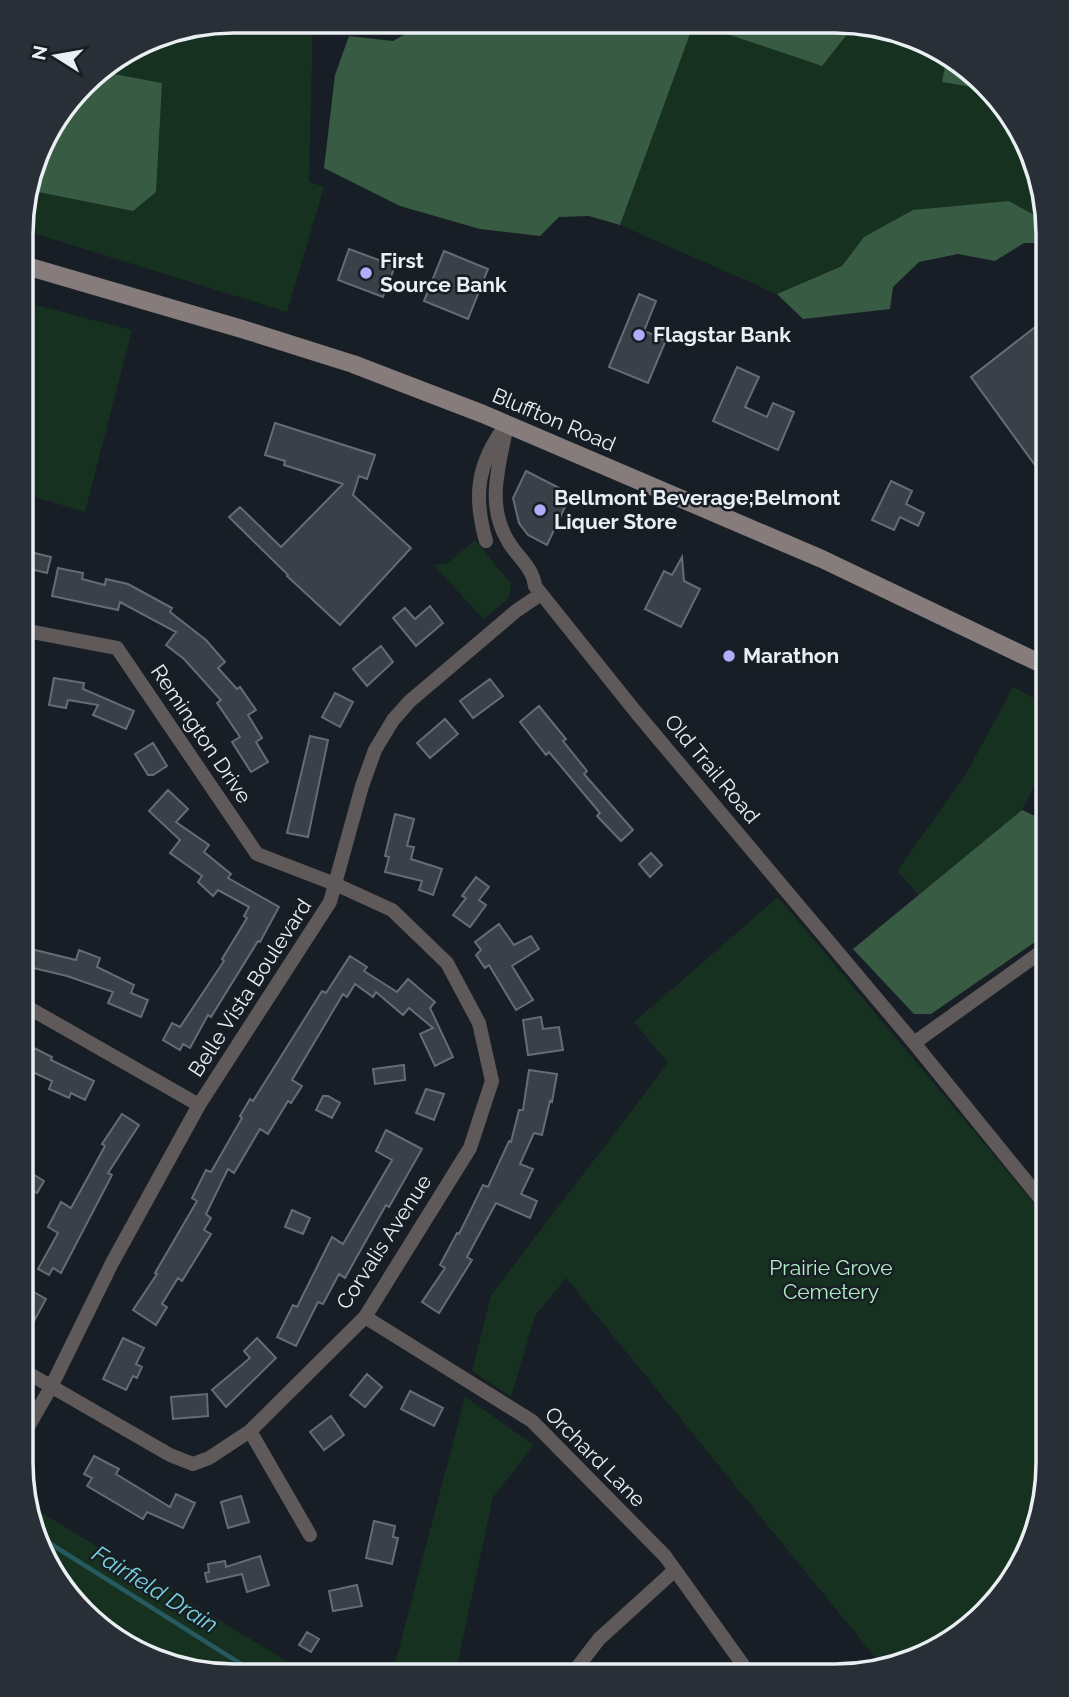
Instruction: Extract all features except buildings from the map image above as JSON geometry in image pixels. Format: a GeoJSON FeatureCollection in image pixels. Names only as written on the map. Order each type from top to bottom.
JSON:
{"type":"FeatureCollection","features":[{"type":"Feature","properties":{"kind":"main road","name":"Bluffton Road"},"geometry":{"type":"LineString","coordinates":[[33,268],[352,364],[506,424],[822,559],[1036,661]]}},
{"type":"Feature","properties":{"kind":"street"},"geometry":{"type":"LineString","coordinates":[[486,541],[480,512],[481,468],[490,446],[506,424]]}},
{"type":"Feature","properties":{"kind":"street","name":"Old Trail Road"},"geometry":{"type":"LineString","coordinates":[[506,424],[494,496],[507,540],[534,575],[538,590],[635,711],[914,1043],[1035,1192]]}},
{"type":"Feature","properties":{"kind":"street","name":"Belle Vista Boulevard"},"geometry":{"type":"LineString","coordinates":[[33,1418],[112,1263],[199,1105],[330,902],[362,786],[375,750],[393,720],[410,701],[538,590]]}},
{"type":"Feature","properties":{"kind":"street","name":"Remington Drive"},"geometry":{"type":"LineString","coordinates":[[33,633],[117,648],[257,854],[335,884]]}},
{"type":"Feature","properties":{"kind":"street","name":"Corvalis Avenue"},"geometry":{"type":"LineString","coordinates":[[51,1387],[170,1455],[192,1464],[209,1458],[250,1431],[365,1317],[470,1148],[492,1081],[480,1023],[447,963],[392,910],[335,884]]}},
{"type":"Feature","properties":{"kind":"street"},"geometry":{"type":"LineString","coordinates":[[914,1043],[1035,956]]}},
{"type":"Feature","properties":{"kind":"street"},"geometry":{"type":"LineString","coordinates":[[33,1010],[199,1105]]}},
{"type":"Feature","properties":{"kind":"street","name":"Orchard Lane"},"geometry":{"type":"LineString","coordinates":[[365,1317],[532,1421],[665,1556],[742,1664]]}},
{"type":"Feature","properties":{"kind":"street"},"geometry":{"type":"LineString","coordinates":[[33,1376],[51,1387]]}},
{"type":"Feature","properties":{"kind":"street"},"geometry":{"type":"LineString","coordinates":[[250,1431],[310,1535]]}},
{"type":"Feature","properties":{"kind":"street"},"geometry":{"type":"LineString","coordinates":[[580,1664],[599,1639],[675,1570]]}},
{"type":"Feature","properties":{"kind":"green space"},"geometry":{"type":"Polygon","coordinates":[[[234,33],[313,33],[309,182],[324,187],[287,312],[33,233],[38,192],[133,211],[162,83],[113,74],[145,54],[182,40],[234,33]]]}},
{"type":"Feature","properties":{"kind":"green space"},"geometry":{"type":"Polygon","coordinates":[[[407,33],[690,33],[620,225],[589,216],[559,217],[540,236],[480,229],[400,206],[324,168],[335,75],[349,36],[393,41],[407,33]]]}},
{"type":"Feature","properties":{"kind":"green space"},"geometry":{"type":"Polygon","coordinates":[[[690,33],[726,33],[821,66],[847,34],[887,40],[936,60],[945,67],[943,82],[971,87],[994,112],[1009,134],[1025,169],[1034,215],[1009,201],[864,237],[842,266],[777,294],[620,225],[690,33]]]}},
{"type":"Feature","properties":{"kind":"green space"},"geometry":{"type":"Polygon","coordinates":[[[724,33],[847,34],[822,66],[724,33]]]}},
{"type":"Feature","properties":{"kind":"green space"},"geometry":{"type":"Polygon","coordinates":[[[945,66],[971,87],[942,82],[945,66]]]}},
{"type":"Feature","properties":{"kind":"green space"},"geometry":{"type":"Polygon","coordinates":[[[113,74],[162,83],[156,192],[133,211],[38,192],[44,169],[67,122],[83,102],[113,74]]]}},
{"type":"Feature","properties":{"kind":"green space"},"geometry":{"type":"Polygon","coordinates":[[[1009,201],[1034,215],[1036,244],[1024,243],[995,261],[958,254],[919,262],[893,287],[890,309],[803,319],[777,294],[842,266],[864,237],[913,210],[1009,201]]]}},
{"type":"Feature","properties":{"kind":"green space"},"geometry":{"type":"Polygon","coordinates":[[[33,304],[132,330],[85,512],[33,496],[33,304]]]}},
{"type":"Feature","properties":{"kind":"green space"},"geometry":{"type":"Polygon","coordinates":[[[475,540],[511,584],[509,598],[483,619],[434,565],[448,563],[475,540]]]}},
{"type":"Feature","properties":{"kind":"green space"},"geometry":{"type":"Polygon","coordinates":[[[1013,687],[1036,699],[1036,784],[1022,810],[919,895],[897,871],[966,774],[1013,687]]]}},
{"type":"Feature","properties":{"kind":"green space"},"geometry":{"type":"Polygon","coordinates":[[[1022,810],[1036,816],[1035,942],[931,1014],[914,1014],[853,949],[1022,810]]]}},
{"type":"Feature","properties":{"kind":"green space","name":"Prairie Grove Cemetery"},"geometry":{"type":"Polygon","coordinates":[[[778,897],[1035,1205],[1035,1476],[1032,1502],[1025,1528],[1002,1575],[967,1614],[936,1637],[900,1653],[877,1659],[566,1278],[535,1316],[511,1397],[472,1371],[491,1295],[668,1063],[634,1022],[778,897]]]}},
{"type":"Feature","properties":{"kind":"green space"},"geometry":{"type":"Polygon","coordinates":[[[465,1397],[534,1445],[493,1497],[457,1664],[395,1664],[465,1397]]]}},
{"type":"Feature","properties":{"kind":"green space"},"geometry":{"type":"Polygon","coordinates":[[[39,1512],[292,1664],[208,1662],[182,1657],[133,1637],[92,1605],[75,1585],[60,1564],[39,1512]]]}},
{"type":"Feature","properties":{"kind":"waterway","name":"Fairfield Drain"},"geometry":{"type":"LineString","coordinates":[[51,1544],[241,1664]]}},
{"type":"Feature","properties":{"kind":"place","name":"First Source Bank"},"geometry":{"type":"Point","coordinates":[366,273]}},
{"type":"Feature","properties":{"kind":"place","name":"Flagstar Bank"},"geometry":{"type":"Point","coordinates":[639,335]}},
{"type":"Feature","properties":{"kind":"place","name":"Bellmont Beverage;Belmont Liquer Store"},"geometry":{"type":"Point","coordinates":[540,510]}},
{"type":"Feature","properties":{"kind":"place","name":"Marathon"},"geometry":{"type":"Point","coordinates":[729,656]}}]}
